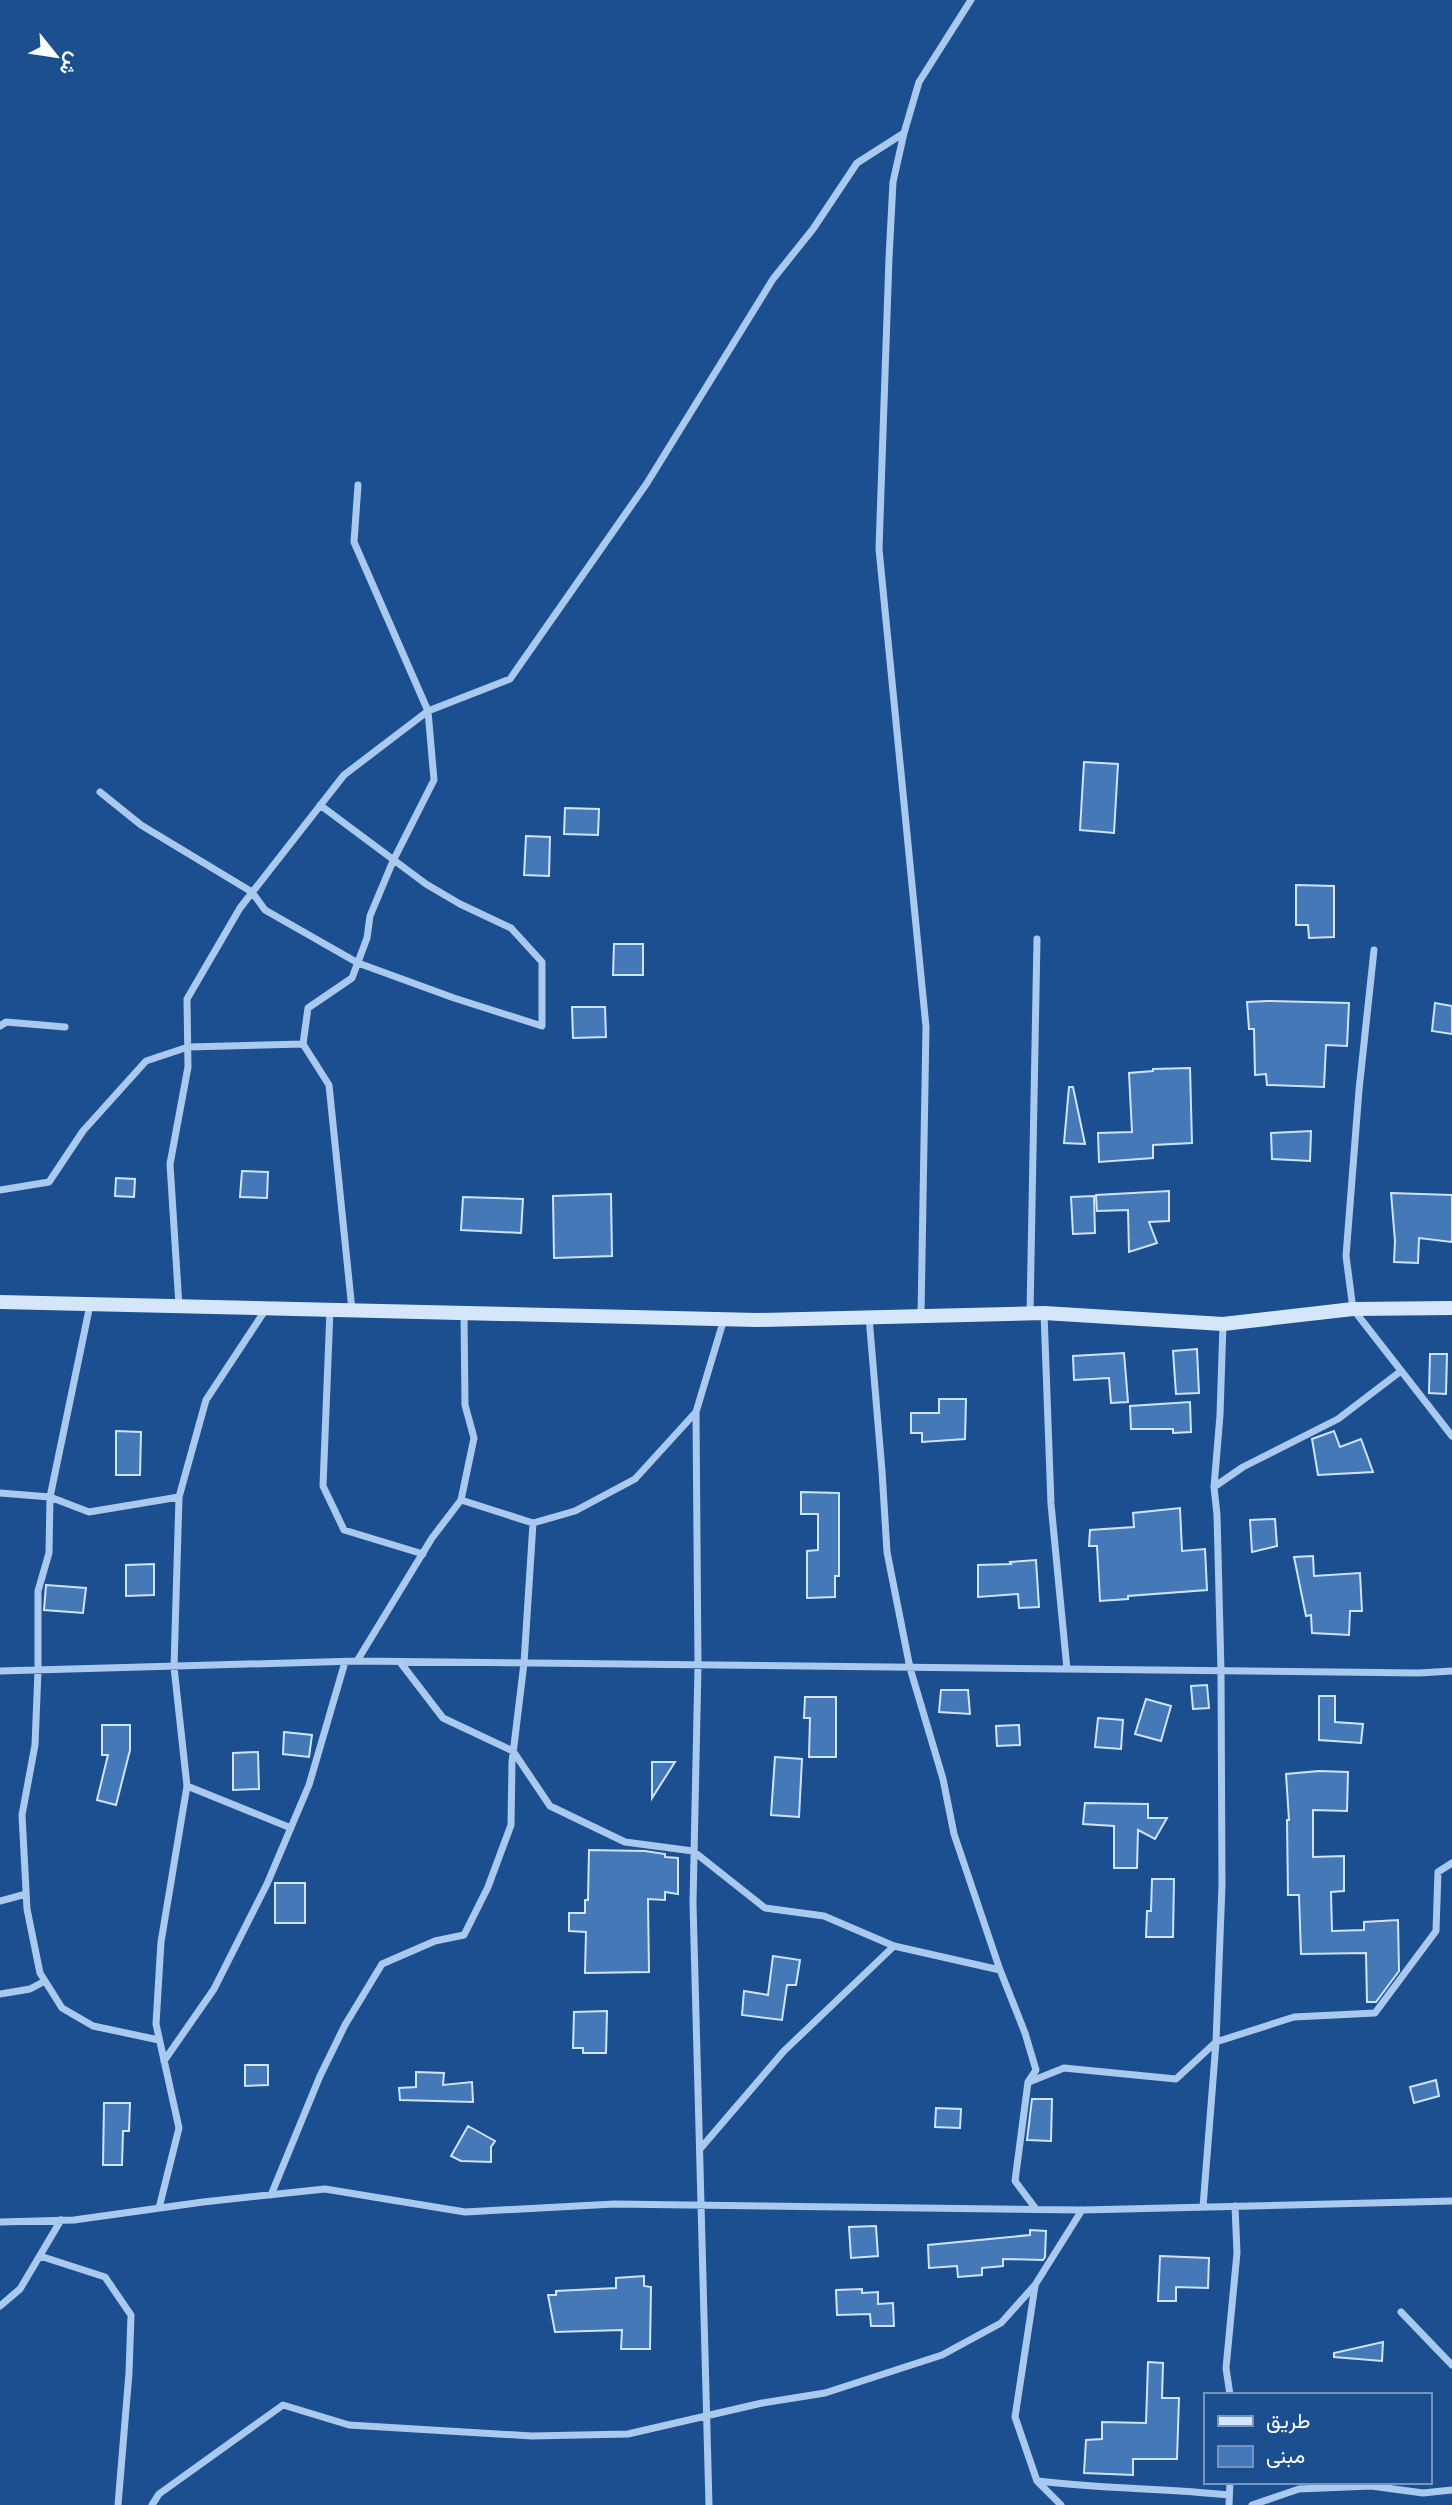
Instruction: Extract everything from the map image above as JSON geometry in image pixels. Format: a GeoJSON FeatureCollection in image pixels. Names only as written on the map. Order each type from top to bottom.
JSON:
{"type":"FeatureCollection","features":[{"type":"Feature","properties":{"kind":"main road"},"geometry":{"type":"LineString","coordinates":[[0,1302],[724,1319],[1037,1313],[1223,1324],[1353,1309],[1452,1308]]}},
{"type":"Feature","properties":{"kind":"street"},"geometry":{"type":"LineString","coordinates":[[921,1315],[926,1027],[879,549],[893,182],[919,82],[971,0]]}},
{"type":"Feature","properties":{"kind":"street"},"geometry":{"type":"LineString","coordinates":[[179,1306],[170,1164],[188,1067],[187,999],[240,908],[344,775],[428,711],[510,679],[647,483],[773,279],[813,229],[857,163],[904,132]]}},
{"type":"Feature","properties":{"kind":"street"},"geometry":{"type":"LineString","coordinates":[[352,1310],[329,1085],[303,1044],[308,1008],[352,978],[367,938],[370,916],[393,861],[434,780],[428,711],[354,542],[358,485]]}},
{"type":"Feature","properties":{"kind":"street"},"geometry":{"type":"LineString","coordinates":[[100,792],[141,825],[252,892],[265,910],[358,963],[542,1026],[542,962],[512,928],[460,904],[426,884],[320,805]]}},
{"type":"Feature","properties":{"kind":"street"},"geometry":{"type":"LineString","coordinates":[[1037,939],[1037,1313],[1051,1504],[1068,1670]]}},
{"type":"Feature","properties":{"kind":"street"},"geometry":{"type":"LineString","coordinates":[[1374,950],[1346,1256],[1353,1309],[1452,1436]]}},
{"type":"Feature","properties":{"kind":"street"},"geometry":{"type":"LineString","coordinates":[[0,1026],[6,1022],[65,1027]]}},
{"type":"Feature","properties":{"kind":"street"},"geometry":{"type":"LineString","coordinates":[[0,1190],[49,1182],[83,1132],[146,1061],[188,1047],[303,1044]]}},
{"type":"Feature","properties":{"kind":"street"},"geometry":{"type":"LineString","coordinates":[[91,1304],[50,1497],[49,1553],[38,1591],[35,1745],[22,1815],[26,1894],[40,1973],[62,2008],[93,2026],[159,2040]]}},
{"type":"Feature","properties":{"kind":"street"},"geometry":{"type":"LineString","coordinates":[[159,2208],[179,2127],[156,2024],[161,1942],[187,1786],[174,1667],[179,1497],[205,1400],[267,1308]]}},
{"type":"Feature","properties":{"kind":"street"},"geometry":{"type":"LineString","coordinates":[[330,1310],[323,1486],[344,1530],[422,1554]]}},
{"type":"Feature","properties":{"kind":"street"},"geometry":{"type":"LineString","coordinates":[[357,1661],[422,1554],[461,1500],[474,1438],[465,1405],[464,1313]]}},
{"type":"Feature","properties":{"kind":"street"},"geometry":{"type":"LineString","coordinates":[[869,1316],[887,1552],[910,1668],[943,1779],[954,1834],[1000,1970],[1026,2033],[1035,2070],[1028,2082],[1015,2181],[1037,2209]]}},
{"type":"Feature","properties":{"kind":"street"},"geometry":{"type":"LineString","coordinates":[[709,2505],[693,1851],[698,1666],[696,1412],[724,1319]]}},
{"type":"Feature","properties":{"kind":"street"},"geometry":{"type":"LineString","coordinates":[[1203,2207],[1216,2042],[1222,1885],[1221,1671],[1214,1487],[1223,1324]]}},
{"type":"Feature","properties":{"kind":"street"},"geometry":{"type":"LineString","coordinates":[[1214,1487],[1244,1467],[1338,1419],[1401,1371]]}},
{"type":"Feature","properties":{"kind":"street"},"geometry":{"type":"LineString","coordinates":[[461,1500],[533,1523],[575,1511],[635,1479],[696,1412]]}},
{"type":"Feature","properties":{"kind":"street"},"geometry":{"type":"LineString","coordinates":[[0,1493],[50,1497],[89,1512],[179,1497]]}},
{"type":"Feature","properties":{"kind":"street"},"geometry":{"type":"LineString","coordinates":[[271,2195],[320,2076],[345,2025],[382,1964],[435,1941],[464,1936],[488,1887],[511,1825],[513,1751],[524,1664],[533,1523]]}},
{"type":"Feature","properties":{"kind":"street"},"geometry":{"type":"LineString","coordinates":[[0,1671],[357,1661],[1068,1670],[1452,1671]]}},
{"type":"Feature","properties":{"kind":"street"},"geometry":{"type":"LineString","coordinates":[[164,2061],[214,1989],[267,1884],[309,1785],[345,1662]]}},
{"type":"Feature","properties":{"kind":"street"},"geometry":{"type":"LineString","coordinates":[[400,1662],[443,1718],[513,1751],[550,1806],[625,1842],[693,1851],[765,1908],[824,1916],[894,1946],[1000,1970]]}},
{"type":"Feature","properties":{"kind":"street"},"geometry":{"type":"LineString","coordinates":[[187,1786],[291,1828]]}},
{"type":"Feature","properties":{"kind":"street"},"geometry":{"type":"LineString","coordinates":[[1028,2082],[1064,2068],[1176,2079],[1216,2042],[1294,2017],[1375,2013],[1436,1931],[1438,1872],[1452,1863]]}},
{"type":"Feature","properties":{"kind":"street"},"geometry":{"type":"LineString","coordinates":[[0,1901],[26,1894]]}},
{"type":"Feature","properties":{"kind":"street"},"geometry":{"type":"LineString","coordinates":[[700,2150],[784,2051],[894,1946]]}},
{"type":"Feature","properties":{"kind":"street"},"geometry":{"type":"LineString","coordinates":[[0,1994],[30,1989],[45,1981]]}},
{"type":"Feature","properties":{"kind":"street"},"geometry":{"type":"LineString","coordinates":[[0,2222],[61,2220],[325,2189],[464,2212],[614,2204],[1082,2210],[1452,2201]]}},
{"type":"Feature","properties":{"kind":"street"},"geometry":{"type":"LineString","coordinates":[[1230,2393],[1226,2368],[1237,2253],[1235,2206]]}},
{"type":"Feature","properties":{"kind":"street"},"geometry":{"type":"LineString","coordinates":[[152,2505],[159,2494],[283,2405],[349,2425],[531,2436],[628,2434],[762,2403],[825,2393],[942,2355],[1001,2323],[1035,2285],[1082,2210]]}},
{"type":"Feature","properties":{"kind":"street"},"geometry":{"type":"LineString","coordinates":[[0,2306],[20,2289],[61,2220]]}},
{"type":"Feature","properties":{"kind":"street"},"geometry":{"type":"LineString","coordinates":[[40,2256],[105,2277],[131,2315],[118,2505]]}},
{"type":"Feature","properties":{"kind":"street"},"geometry":{"type":"LineString","coordinates":[[1035,2285],[1015,2417],[1037,2480],[1060,2505]]}},
{"type":"Feature","properties":{"kind":"street"},"geometry":{"type":"LineString","coordinates":[[1401,2312],[1452,2365]]}},
{"type":"Feature","properties":{"kind":"street"},"geometry":{"type":"LineString","coordinates":[[1037,2480],[1089,2488],[1174,2489],[1229,2494]]}},
{"type":"Feature","properties":{"kind":"street"},"geometry":{"type":"LineString","coordinates":[[1229,2505],[1230,2484]]}},
{"type":"Feature","properties":{"kind":"street"},"geometry":{"type":"LineString","coordinates":[[1252,2505],[1299,2489],[1371,2486],[1423,2493],[1452,2490]]}},
{"type":"Feature","properties":{"kind":"building"},"geometry":{"type":"Polygon","coordinates":[[[1084,762],[1118,764],[1114,833],[1080,830],[1084,762]]]}},
{"type":"Feature","properties":{"kind":"building"},"geometry":{"type":"Polygon","coordinates":[[[565,808],[599,809],[598,835],[564,834],[565,808]]]}},
{"type":"Feature","properties":{"kind":"building"},"geometry":{"type":"Polygon","coordinates":[[[526,836],[550,837],[549,876],[524,875],[526,836]]]}},
{"type":"Feature","properties":{"kind":"building"},"geometry":{"type":"Polygon","coordinates":[[[1296,885],[1334,886],[1334,937],[1309,938],[1308,925],[1296,925],[1296,885]]]}},
{"type":"Feature","properties":{"kind":"building"},"geometry":{"type":"Polygon","coordinates":[[[614,944],[643,944],[643,975],[613,975],[614,944]]]}},
{"type":"Feature","properties":{"kind":"building"},"geometry":{"type":"Polygon","coordinates":[[[1247,1002],[1349,1003],[1347,1046],[1326,1045],[1324,1087],[1267,1085],[1266,1074],[1255,1075],[1254,1029],[1249,1029],[1247,1002]]]}},
{"type":"Feature","properties":{"kind":"building"},"geometry":{"type":"Polygon","coordinates":[[[1435,1003],[1452,1006],[1452,1034],[1432,1031],[1435,1003]]]}},
{"type":"Feature","properties":{"kind":"building"},"geometry":{"type":"Polygon","coordinates":[[[572,1007],[605,1007],[606,1037],[573,1038],[572,1007]]]}},
{"type":"Feature","properties":{"kind":"building"},"geometry":{"type":"Polygon","coordinates":[[[1190,1068],[1192,1143],[1153,1145],[1153,1158],[1099,1162],[1098,1133],[1132,1132],[1129,1073],[1190,1068]]]}},
{"type":"Feature","properties":{"kind":"building"},"geometry":{"type":"Polygon","coordinates":[[[1069,1087],[1073,1087],[1085,1144],[1064,1143],[1069,1087]]]}},
{"type":"Feature","properties":{"kind":"building"},"geometry":{"type":"Polygon","coordinates":[[[1311,1131],[1310,1161],[1272,1159],[1271,1133],[1311,1131]]]}},
{"type":"Feature","properties":{"kind":"building"},"geometry":{"type":"Polygon","coordinates":[[[242,1171],[268,1172],[267,1198],[240,1197],[242,1171]]]}},
{"type":"Feature","properties":{"kind":"building"},"geometry":{"type":"Polygon","coordinates":[[[116,1178],[135,1179],[134,1197],[115,1196],[116,1178]]]}},
{"type":"Feature","properties":{"kind":"building"},"geometry":{"type":"Polygon","coordinates":[[[1169,1191],[1169,1221],[1149,1222],[1157,1243],[1129,1252],[1128,1210],[1097,1211],[1096,1195],[1169,1191]]]}},
{"type":"Feature","properties":{"kind":"building"},"geometry":{"type":"Polygon","coordinates":[[[1391,1193],[1452,1195],[1452,1242],[1419,1238],[1418,1263],[1394,1262],[1391,1193]]]}},
{"type":"Feature","properties":{"kind":"building"},"geometry":{"type":"Polygon","coordinates":[[[611,1194],[612,1256],[554,1258],[553,1196],[611,1194]]]}},
{"type":"Feature","properties":{"kind":"building"},"geometry":{"type":"Polygon","coordinates":[[[1094,1196],[1095,1233],[1073,1234],[1071,1197],[1094,1196]]]}},
{"type":"Feature","properties":{"kind":"building"},"geometry":{"type":"Polygon","coordinates":[[[463,1197],[523,1199],[521,1233],[461,1230],[463,1197]]]}},
{"type":"Feature","properties":{"kind":"building"},"geometry":{"type":"Polygon","coordinates":[[[1197,1349],[1199,1393],[1176,1394],[1173,1351],[1197,1349]]]}},
{"type":"Feature","properties":{"kind":"building"},"geometry":{"type":"Polygon","coordinates":[[[1124,1353],[1128,1402],[1111,1403],[1109,1378],[1074,1380],[1073,1356],[1124,1353]]]}},
{"type":"Feature","properties":{"kind":"building"},"geometry":{"type":"Polygon","coordinates":[[[1430,1354],[1447,1354],[1446,1394],[1429,1393],[1430,1354]]]}},
{"type":"Feature","properties":{"kind":"building"},"geometry":{"type":"Polygon","coordinates":[[[939,1399],[966,1399],[965,1439],[922,1442],[922,1433],[911,1433],[911,1413],[939,1413],[939,1399]]]}},
{"type":"Feature","properties":{"kind":"building"},"geometry":{"type":"Polygon","coordinates":[[[1190,1402],[1191,1432],[1131,1429],[1130,1406],[1190,1402]]]}},
{"type":"Feature","properties":{"kind":"building"},"geometry":{"type":"Polygon","coordinates":[[[116,1431],[141,1432],[140,1475],[116,1475],[116,1431]]]}},
{"type":"Feature","properties":{"kind":"building"},"geometry":{"type":"Polygon","coordinates":[[[1334,1431],[1340,1447],[1361,1439],[1373,1472],[1318,1475],[1312,1439],[1334,1431]]]}},
{"type":"Feature","properties":{"kind":"building"},"geometry":{"type":"Polygon","coordinates":[[[801,1492],[839,1493],[839,1576],[835,1576],[835,1597],[807,1598],[807,1551],[818,1550],[818,1514],[801,1514],[801,1492]]]}},
{"type":"Feature","properties":{"kind":"building"},"geometry":{"type":"Polygon","coordinates":[[[1180,1508],[1182,1551],[1205,1549],[1207,1590],[1128,1596],[1128,1599],[1100,1601],[1097,1546],[1089,1546],[1090,1530],[1134,1527],[1133,1513],[1180,1508]]]}},
{"type":"Feature","properties":{"kind":"building"},"geometry":{"type":"Polygon","coordinates":[[[1275,1519],[1277,1546],[1252,1552],[1250,1520],[1275,1519]]]}},
{"type":"Feature","properties":{"kind":"building"},"geometry":{"type":"Polygon","coordinates":[[[1313,1556],[1314,1576],[1360,1573],[1362,1611],[1350,1611],[1349,1635],[1312,1633],[1311,1615],[1306,1616],[1294,1557],[1313,1556]]]}},
{"type":"Feature","properties":{"kind":"building"},"geometry":{"type":"Polygon","coordinates":[[[1036,1560],[1039,1607],[1019,1608],[1018,1594],[978,1597],[978,1565],[1036,1560]]]}},
{"type":"Feature","properties":{"kind":"building"},"geometry":{"type":"Polygon","coordinates":[[[154,1564],[154,1595],[126,1596],[126,1565],[154,1564]]]}},
{"type":"Feature","properties":{"kind":"building"},"geometry":{"type":"Polygon","coordinates":[[[46,1585],[86,1588],[83,1613],[44,1610],[46,1585]]]}},
{"type":"Feature","properties":{"kind":"building"},"geometry":{"type":"Polygon","coordinates":[[[1207,1685],[1209,1708],[1193,1709],[1191,1686],[1207,1685]]]}},
{"type":"Feature","properties":{"kind":"building"},"geometry":{"type":"Polygon","coordinates":[[[941,1690],[968,1690],[970,1714],[939,1712],[941,1690]]]}},
{"type":"Feature","properties":{"kind":"building"},"geometry":{"type":"Polygon","coordinates":[[[1319,1696],[1335,1696],[1335,1722],[1363,1724],[1361,1743],[1319,1740],[1319,1696]]]}},
{"type":"Feature","properties":{"kind":"building"},"geometry":{"type":"Polygon","coordinates":[[[805,1697],[836,1697],[836,1757],[809,1757],[810,1718],[804,1718],[805,1697]]]}},
{"type":"Feature","properties":{"kind":"building"},"geometry":{"type":"Polygon","coordinates":[[[1146,1699],[1171,1706],[1161,1741],[1135,1734],[1146,1699]]]}},
{"type":"Feature","properties":{"kind":"building"},"geometry":{"type":"Polygon","coordinates":[[[1098,1718],[1123,1720],[1121,1749],[1095,1747],[1098,1718]]]}},
{"type":"Feature","properties":{"kind":"building"},"geometry":{"type":"Polygon","coordinates":[[[102,1725],[130,1725],[130,1750],[116,1805],[97,1800],[108,1755],[102,1755],[102,1725]]]}},
{"type":"Feature","properties":{"kind":"building"},"geometry":{"type":"Polygon","coordinates":[[[1019,1725],[1020,1745],[997,1746],[996,1726],[1019,1725]]]}},
{"type":"Feature","properties":{"kind":"building"},"geometry":{"type":"Polygon","coordinates":[[[284,1732],[312,1735],[309,1757],[283,1754],[284,1732]]]}},
{"type":"Feature","properties":{"kind":"building"},"geometry":{"type":"Polygon","coordinates":[[[258,1752],[259,1789],[233,1790],[233,1753],[258,1752]]]}},
{"type":"Feature","properties":{"kind":"building"},"geometry":{"type":"Polygon","coordinates":[[[775,1757],[802,1759],[799,1817],[771,1815],[775,1757]]]}},
{"type":"Feature","properties":{"kind":"building"},"geometry":{"type":"Polygon","coordinates":[[[652,1762],[675,1762],[652,1798],[652,1762]]]}},
{"type":"Feature","properties":{"kind":"building"},"geometry":{"type":"Polygon","coordinates":[[[1348,1772],[1347,1811],[1313,1810],[1313,1857],[1344,1856],[1344,1891],[1331,1892],[1332,1931],[1364,1930],[1364,1922],[1398,1920],[1399,1971],[1376,2002],[1367,2002],[1366,1953],[1301,1954],[1299,1895],[1288,1895],[1289,1820],[1286,1774],[1348,1772]]]}},
{"type":"Feature","properties":{"kind":"building"},"geometry":{"type":"Polygon","coordinates":[[[1085,1803],[1148,1804],[1148,1818],[1167,1818],[1155,1839],[1138,1830],[1137,1868],[1114,1868],[1114,1826],[1083,1824],[1085,1803]]]}},
{"type":"Feature","properties":{"kind":"building"},"geometry":{"type":"Polygon","coordinates":[[[589,1850],[645,1851],[678,1858],[678,1894],[665,1892],[665,1900],[648,1899],[649,1972],[585,1973],[586,1932],[569,1931],[569,1913],[585,1913],[585,1900],[588,1900],[589,1850]]]}},
{"type":"Feature","properties":{"kind":"building"},"geometry":{"type":"Polygon","coordinates":[[[1152,1879],[1174,1879],[1173,1937],[1146,1937],[1147,1911],[1151,1911],[1152,1879]]]}},
{"type":"Feature","properties":{"kind":"building"},"geometry":{"type":"Polygon","coordinates":[[[275,1883],[305,1883],[305,1923],[275,1923],[275,1883]]]}},
{"type":"Feature","properties":{"kind":"building"},"geometry":{"type":"Polygon","coordinates":[[[773,1956],[800,1960],[796,1985],[787,1985],[782,2020],[742,2015],[744,1991],[768,1995],[773,1956]]]}},
{"type":"Feature","properties":{"kind":"building"},"geometry":{"type":"Polygon","coordinates":[[[607,2011],[606,2053],[583,2053],[583,2048],[573,2048],[574,2012],[607,2011]]]}},
{"type":"Feature","properties":{"kind":"building"},"geometry":{"type":"Polygon","coordinates":[[[245,2065],[268,2065],[268,2085],[245,2086],[245,2065]]]}},
{"type":"Feature","properties":{"kind":"building"},"geometry":{"type":"Polygon","coordinates":[[[416,2072],[444,2073],[443,2085],[472,2082],[473,2102],[400,2100],[399,2088],[416,2087],[416,2072]]]}},
{"type":"Feature","properties":{"kind":"building"},"geometry":{"type":"Polygon","coordinates":[[[1436,2080],[1439,2096],[1414,2103],[1410,2087],[1436,2080]]]}},
{"type":"Feature","properties":{"kind":"building"},"geometry":{"type":"Polygon","coordinates":[[[1032,2099],[1052,2099],[1051,2141],[1027,2140],[1032,2099]]]}},
{"type":"Feature","properties":{"kind":"building"},"geometry":{"type":"Polygon","coordinates":[[[104,2103],[130,2103],[129,2131],[123,2131],[122,2165],[103,2165],[104,2103]]]}},
{"type":"Feature","properties":{"kind":"building"},"geometry":{"type":"Polygon","coordinates":[[[936,2108],[961,2109],[960,2128],[935,2127],[936,2108]]]}},
{"type":"Feature","properties":{"kind":"building"},"geometry":{"type":"Polygon","coordinates":[[[468,2126],[495,2141],[491,2147],[491,2162],[461,2161],[451,2156],[468,2126]]]}},
{"type":"Feature","properties":{"kind":"building"},"geometry":{"type":"Polygon","coordinates":[[[876,2226],[878,2256],[851,2258],[849,2227],[876,2226]]]}},
{"type":"Feature","properties":{"kind":"building"},"geometry":{"type":"Polygon","coordinates":[[[1030,2230],[1046,2231],[1043,2260],[1003,2259],[1003,2266],[982,2268],[982,2275],[958,2277],[957,2266],[929,2268],[928,2245],[1030,2235],[1030,2230]]]}},
{"type":"Feature","properties":{"kind":"building"},"geometry":{"type":"Polygon","coordinates":[[[1160,2256],[1209,2258],[1208,2288],[1176,2287],[1176,2301],[1158,2301],[1160,2256]]]}},
{"type":"Feature","properties":{"kind":"building"},"geometry":{"type":"Polygon","coordinates":[[[644,2276],[644,2286],[651,2287],[650,2349],[621,2349],[622,2330],[555,2332],[548,2295],[556,2295],[556,2291],[616,2288],[616,2278],[644,2276]]]}},
{"type":"Feature","properties":{"kind":"building"},"geometry":{"type":"Polygon","coordinates":[[[862,2289],[862,2293],[878,2292],[878,2304],[893,2303],[894,2326],[871,2326],[870,2314],[837,2315],[836,2290],[862,2289]]]}},
{"type":"Feature","properties":{"kind":"building"},"geometry":{"type":"Polygon","coordinates":[[[1383,2342],[1382,2361],[1334,2357],[1334,2353],[1383,2342]]]}},
{"type":"Feature","properties":{"kind":"building"},"geometry":{"type":"Polygon","coordinates":[[[1148,2362],[1163,2363],[1162,2398],[1179,2398],[1177,2459],[1133,2459],[1133,2475],[1084,2473],[1086,2440],[1102,2439],[1102,2422],[1146,2423],[1148,2362]]]}}]}
